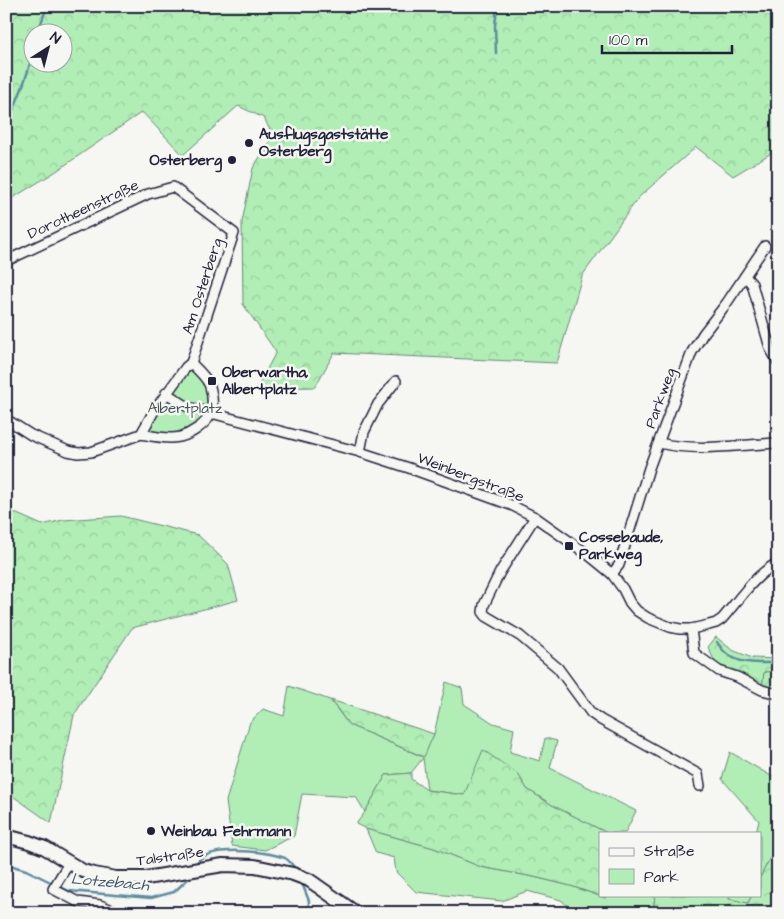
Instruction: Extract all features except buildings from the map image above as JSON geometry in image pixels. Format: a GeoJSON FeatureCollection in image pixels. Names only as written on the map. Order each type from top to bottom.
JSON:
{"type":"FeatureCollection","features":[{"type":"Feature","properties":{"kind":"street","name":"Dorotheenstraße"},"geometry":{"type":"LineString","coordinates":[[6,261],[148,194],[173,187]]}},
{"type":"Feature","properties":{"kind":"street","name":"Am Osterberg"},"geometry":{"type":"LineString","coordinates":[[173,187],[234,233],[191,363]]}},
{"type":"Feature","properties":{"kind":"street","name":"Parkweg"},"geometry":{"type":"LineString","coordinates":[[612,574],[619,565],[650,468],[692,352],[766,246]]}},
{"type":"Feature","properties":{"kind":"street"},"geometry":{"type":"LineString","coordinates":[[745,276],[752,284],[770,348],[778,362]]}},
{"type":"Feature","properties":{"kind":"street"},"geometry":{"type":"LineString","coordinates":[[6,419],[31,435],[68,451],[78,453],[91,452],[141,434],[178,438],[190,434],[212,414],[213,397],[209,384],[191,363],[186,367],[154,411],[141,434]]}},
{"type":"Feature","properties":{"kind":"street"},"geometry":{"type":"LineString","coordinates":[[360,452],[364,432],[378,404],[396,381]]}},
{"type":"Feature","properties":{"kind":"street"},"geometry":{"type":"LineString","coordinates":[[166,394],[188,407],[212,414]]}},
{"type":"Feature","properties":{"kind":"street","name":"Weinbergstraße"},"geometry":{"type":"LineString","coordinates":[[212,414],[360,452],[511,505],[534,517],[590,556],[612,574],[637,612],[670,627],[691,629],[716,623],[722,619],[762,573],[778,563]]}},
{"type":"Feature","properties":{"kind":"street"},"geometry":{"type":"LineString","coordinates":[[659,443],[672,446],[719,448],[778,442]]}},
{"type":"Feature","properties":{"kind":"street"},"geometry":{"type":"LineString","coordinates":[[534,517],[500,572],[484,605],[483,612],[486,616],[520,636],[558,668],[591,713],[698,774],[700,786]]}},
{"type":"Feature","properties":{"kind":"street"},"geometry":{"type":"LineString","coordinates":[[691,629],[694,653],[719,671],[737,677],[762,690],[778,694]]}},
{"type":"Feature","properties":{"kind":"street","name":"Talstraße"},"geometry":{"type":"LineString","coordinates":[[6,836],[45,848],[83,871],[116,878],[146,878],[223,865],[255,866],[293,874],[309,880],[356,913]]}},
{"type":"Feature","properties":{"kind":"street"},"geometry":{"type":"LineString","coordinates":[[69,863],[53,889],[78,902],[100,905],[119,913]]}},
{"type":"Feature","properties":{"kind":"green space"},"geometry":{"type":"Polygon","coordinates":[[[6,6],[778,6],[778,149],[733,176],[696,147],[639,197],[582,276],[557,363],[334,353],[315,387],[257,388],[276,352],[243,304],[242,222],[253,168],[273,136],[264,118],[238,106],[183,155],[142,112],[55,172],[6,202],[6,6]]]}},
{"type":"Feature","properties":{"kind":"green space","name":"Albertplatz"},"geometry":{"type":"Polygon","coordinates":[[[191,371],[199,376],[207,392],[205,411],[201,419],[195,426],[182,433],[158,432],[149,429],[149,425],[186,373],[191,371]]]}},
{"type":"Feature","properties":{"kind":"green space"},"geometry":{"type":"Polygon","coordinates":[[[6,507],[8,510],[42,525],[63,520],[121,516],[198,535],[228,564],[238,600],[132,628],[74,715],[51,823],[6,793],[6,507]]]}},
{"type":"Feature","properties":{"kind":"green space"},"geometry":{"type":"Polygon","coordinates":[[[716,637],[732,650],[752,658],[778,659],[778,671],[764,672],[762,690],[719,671],[708,647],[716,637]]]}},
{"type":"Feature","properties":{"kind":"green space"},"geometry":{"type":"Polygon","coordinates":[[[778,671],[778,694],[762,690],[764,672],[778,671]]]}},
{"type":"Feature","properties":{"kind":"green space"},"geometry":{"type":"Polygon","coordinates":[[[446,682],[462,688],[464,704],[493,723],[514,729],[510,752],[540,761],[545,738],[557,741],[550,768],[636,811],[626,832],[605,832],[552,805],[527,789],[518,774],[465,795],[427,790],[423,758],[411,773],[386,775],[365,812],[356,797],[302,794],[294,836],[265,850],[232,846],[226,801],[250,722],[263,709],[284,716],[289,686],[330,700],[349,725],[423,757],[434,734],[446,682]]]}},
{"type":"Feature","properties":{"kind":"green space"},"geometry":{"type":"Polygon","coordinates":[[[331,700],[434,734],[424,757],[349,725],[331,700]]]}},
{"type":"Feature","properties":{"kind":"green space"},"geometry":{"type":"Polygon","coordinates":[[[483,750],[518,774],[527,789],[552,805],[605,832],[599,832],[599,896],[571,886],[534,877],[481,867],[434,848],[366,829],[356,824],[386,775],[411,773],[411,779],[427,790],[464,795],[483,750]]]}},
{"type":"Feature","properties":{"kind":"green space"},"geometry":{"type":"Polygon","coordinates":[[[730,752],[778,780],[778,844],[762,874],[762,832],[756,832],[759,821],[722,779],[730,752]]]}},
{"type":"Feature","properties":{"kind":"green space"},"geometry":{"type":"Polygon","coordinates":[[[366,829],[434,848],[481,867],[571,886],[605,898],[606,896],[655,896],[653,913],[576,913],[561,900],[527,891],[502,901],[416,892],[396,872],[394,858],[376,853],[366,829]]]}},
{"type":"Feature","properties":{"kind":"green space"},"geometry":{"type":"Polygon","coordinates":[[[778,844],[778,913],[653,913],[655,896],[729,896],[729,899],[748,903],[752,896],[762,896],[762,874],[778,844]]]}},
{"type":"Feature","properties":{"kind":"green space"},"geometry":{"type":"Polygon","coordinates":[[[729,896],[752,896],[748,903],[728,899],[729,896]]]}},
{"type":"Feature","properties":{"kind":"waterway"},"geometry":{"type":"LineString","coordinates":[[41,22],[47,6]]}},
{"type":"Feature","properties":{"kind":"waterway"},"geometry":{"type":"LineString","coordinates":[[496,53],[495,26],[497,6]]}},
{"type":"Feature","properties":{"kind":"waterway"},"geometry":{"type":"LineString","coordinates":[[6,126],[28,72]]}},
{"type":"Feature","properties":{"kind":"waterway"},"geometry":{"type":"LineString","coordinates":[[717,642],[722,650],[736,659],[752,663],[778,663]]}},
{"type":"Feature","properties":{"kind":"waterway","name":"Lotzebach"},"geometry":{"type":"LineString","coordinates":[[196,864],[202,858],[212,854],[224,851],[238,851],[276,855],[285,858],[296,869]]}},
{"type":"Feature","properties":{"kind":"waterway","name":"Lotzebach"},"geometry":{"type":"LineString","coordinates":[[6,864],[26,870],[69,891],[151,898],[174,892],[192,874]]}},
{"type":"Feature","properties":{"kind":"waterway","name":"Lotzebach"},"geometry":{"type":"LineString","coordinates":[[302,883],[309,901],[308,913]]}},
{"type":"Feature","properties":{"kind":"place","name":"Ausflugsgaststätte Osterberg"},"geometry":{"type":"Point","coordinates":[249,143]}},
{"type":"Feature","properties":{"kind":"place","name":"Osterberg"},"geometry":{"type":"Point","coordinates":[232,160]}},
{"type":"Feature","properties":{"kind":"place","name":"Oberwartha, Albertplatz"},"geometry":{"type":"Point","coordinates":[212,381]}},
{"type":"Feature","properties":{"kind":"place","name":"Cossebaude, Parkweg"},"geometry":{"type":"Point","coordinates":[569,546]}},
{"type":"Feature","properties":{"kind":"place","name":"Weinbau Fehrmann"},"geometry":{"type":"Point","coordinates":[151,831]}}]}
